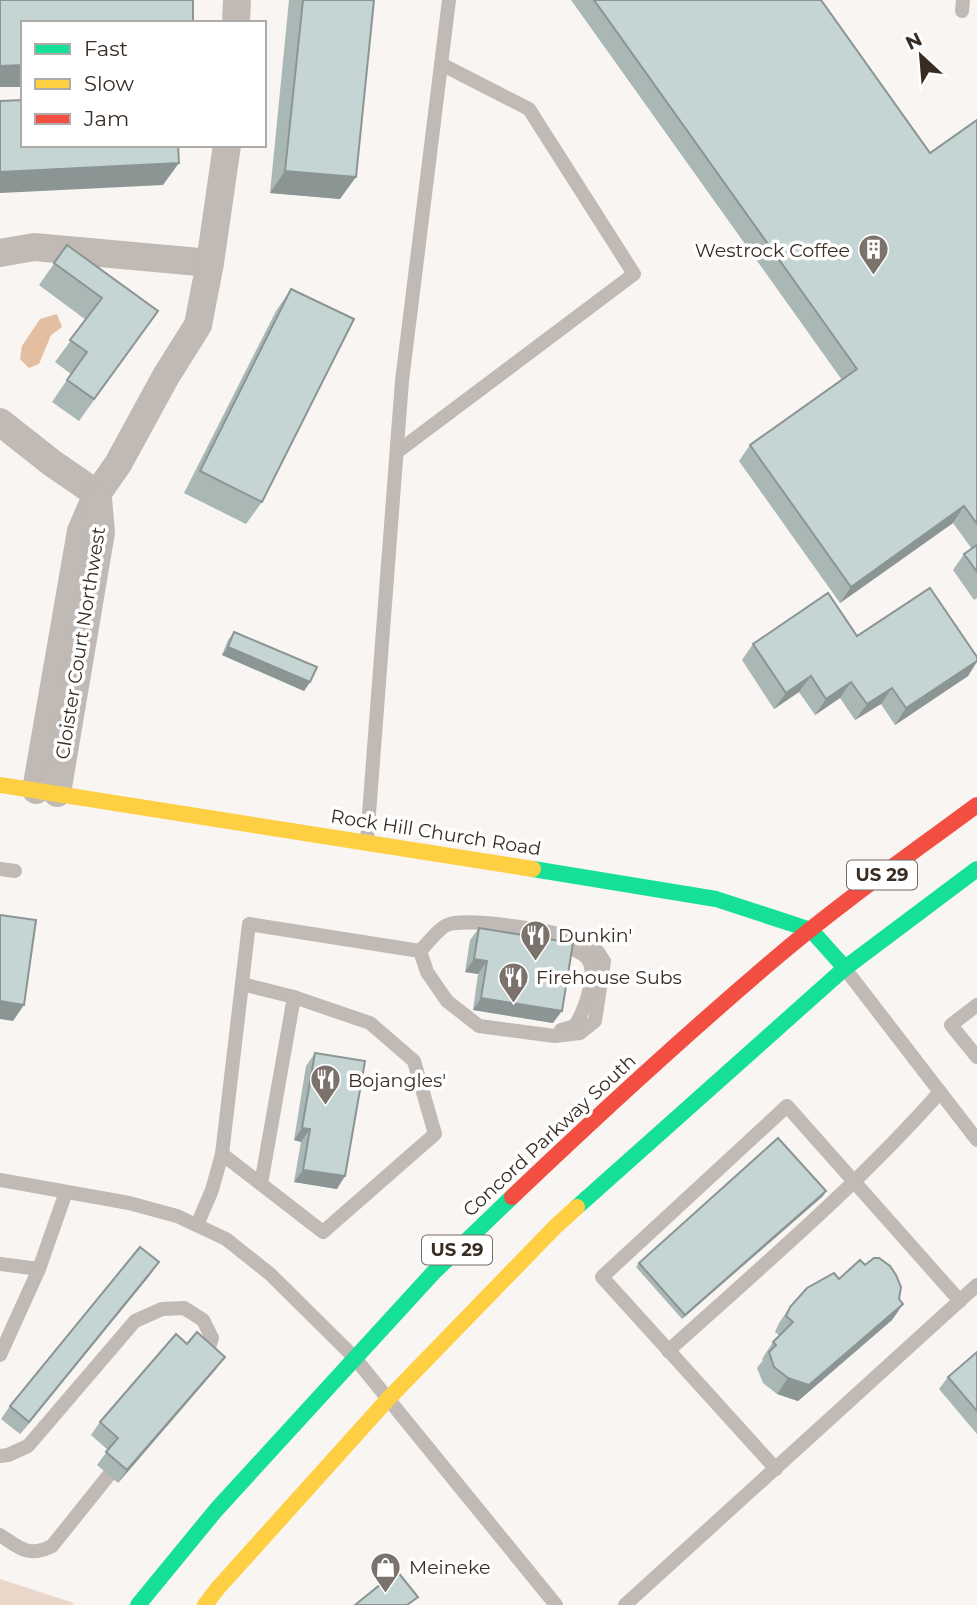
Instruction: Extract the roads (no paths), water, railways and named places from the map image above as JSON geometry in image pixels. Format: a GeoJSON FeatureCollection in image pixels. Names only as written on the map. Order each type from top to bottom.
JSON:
{"type":"FeatureCollection","features":[{"type":"Feature","properties":{"kind":"main road","name":"Rock Hill Church Road"},"geometry":{"type":"LineString","coordinates":[[0,785],[716,899],[811,930]]}},
{"type":"Feature","properties":{"kind":"main road","name":"Concord Parkway South"},"geometry":{"type":"LineString","coordinates":[[138,1605],[216,1510],[354,1357],[433,1273],[576,1136],[772,961],[977,804]]}},
{"type":"Feature","properties":{"kind":"main road","name":"US 29"},"geometry":{"type":"LineString","coordinates":[[205,1605],[389,1398],[555,1227],[845,968],[977,869]]}},
{"type":"Feature","properties":{"kind":"main road"},"geometry":{"type":"LineString","coordinates":[[811,930],[845,968]]}},
{"type":"Feature","properties":{"kind":"street"},"geometry":{"type":"LineString","coordinates":[[236,21],[237,0]]}},
{"type":"Feature","properties":{"kind":"street"},"geometry":{"type":"LineString","coordinates":[[46,792],[81,531],[97,495],[118,464],[166,376],[198,325],[227,147]]}},
{"type":"Feature","properties":{"kind":"street"},"geometry":{"type":"LineString","coordinates":[[0,253],[34,247],[210,263]]}},
{"type":"Feature","properties":{"kind":"street"},"geometry":{"type":"LineString","coordinates":[[0,422],[97,495]]}},
{"type":"Feature","properties":{"kind":"lane"},"geometry":{"type":"LineString","coordinates":[[367,842],[402,381],[449,0]]}},
{"type":"Feature","properties":{"kind":"lane"},"geometry":{"type":"LineString","coordinates":[[397,452],[634,274],[529,109],[441,64]]}},
{"type":"Feature","properties":{"kind":"lane"},"geometry":{"type":"LineString","coordinates":[[461,922],[567,935],[592,944],[604,961],[595,1021],[580,1033],[555,1036],[479,1026],[447,1001],[427,972],[420,951],[447,925],[461,922]]}},
{"type":"Feature","properties":{"kind":"lane"},"geometry":{"type":"LineString","coordinates":[[197,1225],[212,1190],[222,1154],[249,924],[420,951]]}},
{"type":"Feature","properties":{"kind":"lane"},"geometry":{"type":"LineString","coordinates":[[845,968],[977,1140]]}},
{"type":"Feature","properties":{"kind":"lane"},"geometry":{"type":"LineString","coordinates":[[222,1154],[323,1232],[435,1134],[414,1061],[370,1023],[294,997],[242,984]]}},
{"type":"Feature","properties":{"kind":"lane"},"geometry":{"type":"LineString","coordinates":[[261,1184],[294,997]]}},
{"type":"Feature","properties":{"kind":"lane"},"geometry":{"type":"LineString","coordinates":[[977,1005],[951,1025],[977,1058]]}},
{"type":"Feature","properties":{"kind":"lane"},"geometry":{"type":"LineString","coordinates":[[668,1350],[855,1182],[940,1092]]}},
{"type":"Feature","properties":{"kind":"lane"},"geometry":{"type":"LineString","coordinates":[[775,1469],[601,1277],[787,1106],[960,1301]]}},
{"type":"Feature","properties":{"kind":"lane"},"geometry":{"type":"LineString","coordinates":[[0,1180],[130,1203],[177,1216],[226,1239],[270,1274],[354,1357],[556,1605]]}},
{"type":"Feature","properties":{"kind":"lane"},"geometry":{"type":"LineString","coordinates":[[0,1355],[39,1269],[66,1192]]}},
{"type":"Feature","properties":{"kind":"lane"},"geometry":{"type":"LineString","coordinates":[[0,1264],[39,1269]]}},
{"type":"Feature","properties":{"kind":"lane"},"geometry":{"type":"LineString","coordinates":[[625,1605],[977,1285]]}},
{"type":"Feature","properties":{"kind":"lane"},"geometry":{"type":"LineString","coordinates":[[0,1456],[29,1446],[135,1321],[162,1309],[184,1307],[203,1320],[212,1338],[205,1359]]}},
{"type":"Feature","properties":{"kind":"lane"},"geometry":{"type":"LineString","coordinates":[[0,1535],[27,1552],[39,1552],[52,1546],[109,1475]]}},
{"type":"Feature","properties":{"kind":"place","name":"Westrock Coffee"},"geometry":{"type":"Point","coordinates":[873,277]}},
{"type":"Feature","properties":{"kind":"place","name":"Dunkin'"},"geometry":{"type":"Point","coordinates":[535,962]}},
{"type":"Feature","properties":{"kind":"place","name":"Firehouse Subs"},"geometry":{"type":"Point","coordinates":[513,1004]}},
{"type":"Feature","properties":{"kind":"place","name":"Bojangles'"},"geometry":{"type":"Point","coordinates":[325,1107]}},
{"type":"Feature","properties":{"kind":"place","name":"Meineke"},"geometry":{"type":"Point","coordinates":[386,1594]}}]}
